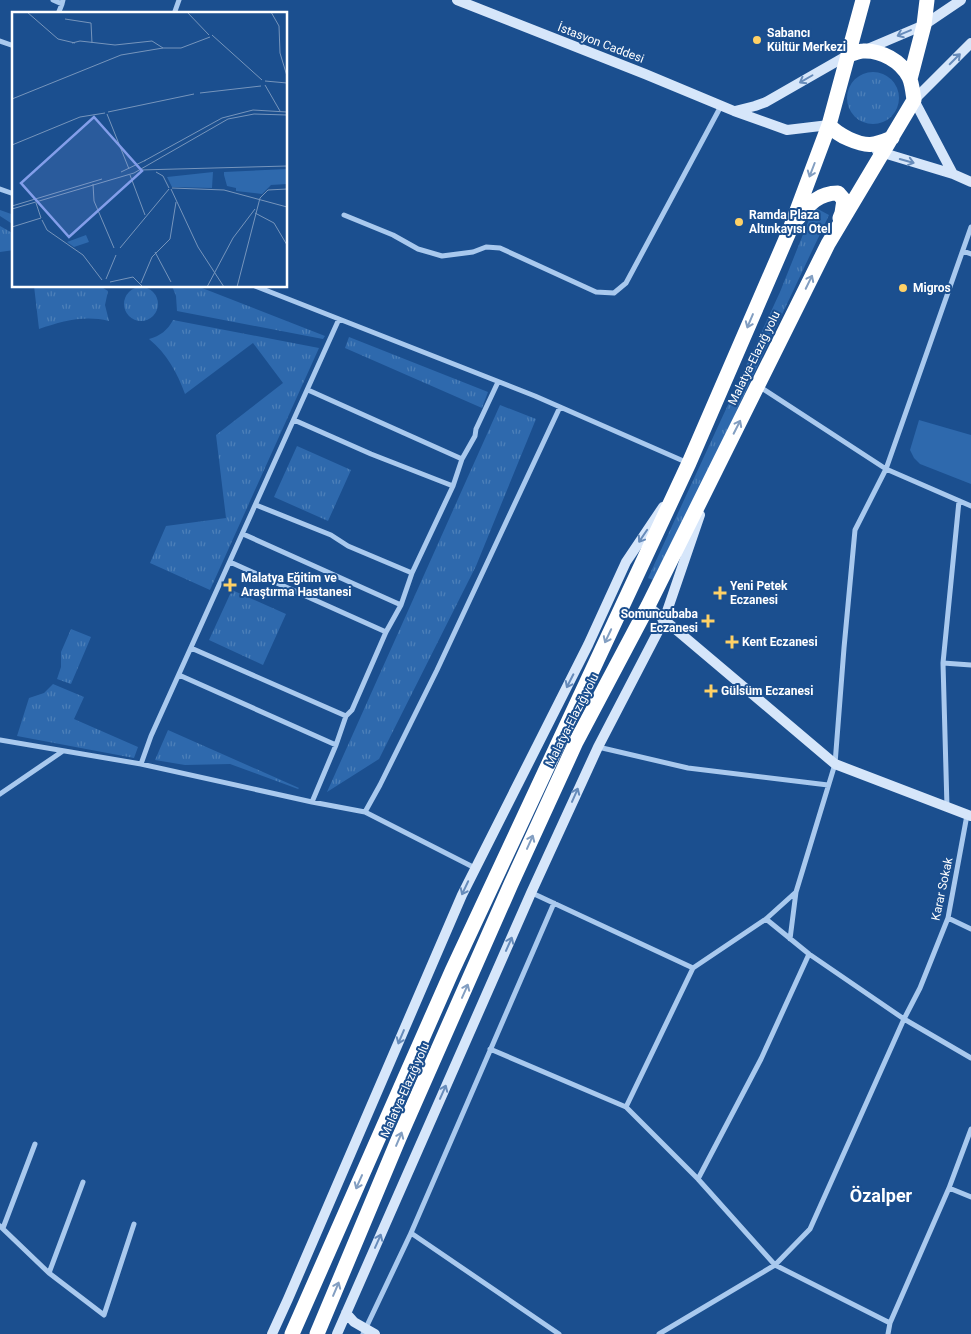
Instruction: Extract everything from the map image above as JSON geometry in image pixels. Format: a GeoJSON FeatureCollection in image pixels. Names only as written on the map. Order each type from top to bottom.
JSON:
{"type":"FeatureCollection","features":[{"type":"Feature","properties":{"kind":"highway"},"geometry":{"type":"LineString","coordinates":[[848,55],[863,51],[879,52],[894,59],[905,70],[910,79],[914,100],[892,138],[878,144],[863,145],[835,133],[829,125],[848,55],[863,0]]}},
{"type":"Feature","properties":{"kind":"highway"},"geometry":{"type":"LineString","coordinates":[[910,79],[924,25],[927,0]]}},
{"type":"Feature","properties":{"kind":"highway","name":"Malatya-Elazığ yolu"},"geometry":{"type":"LineString","coordinates":[[292,1334],[452,971],[688,463],[789,232],[829,125]]}},
{"type":"Feature","properties":{"kind":"highway","name":"Malatya-Elazığ yolu"},"geometry":{"type":"LineString","coordinates":[[317,1334],[511,884],[576,742],[648,606],[828,244],[892,138]]}},
{"type":"Feature","properties":{"kind":"highway"},"geometry":{"type":"LineString","coordinates":[[789,232],[816,199],[828,193],[838,193],[844,200],[842,213],[828,244]]}},
{"type":"Feature","properties":{"kind":"street"},"geometry":{"type":"LineString","coordinates":[[53,0],[62,2]]}},
{"type":"Feature","properties":{"kind":"street"},"geometry":{"type":"LineString","coordinates":[[175,12],[179,0]]}},
{"type":"Feature","properties":{"kind":"street","name":"İstasyon Caddesi"},"geometry":{"type":"LineString","coordinates":[[457,0],[470,2],[734,111],[787,130],[829,125]]}},
{"type":"Feature","properties":{"kind":"street"},"geometry":{"type":"LineString","coordinates":[[863,51],[924,25],[961,0]]}},
{"type":"Feature","properties":{"kind":"street"},"geometry":{"type":"LineString","coordinates":[[0,41],[12,45]]}},
{"type":"Feature","properties":{"kind":"street"},"geometry":{"type":"LineString","coordinates":[[953,174],[914,100],[971,43]]}},
{"type":"Feature","properties":{"kind":"street"},"geometry":{"type":"LineString","coordinates":[[734,111],[766,102],[848,55]]}},
{"type":"Feature","properties":{"kind":"street"},"geometry":{"type":"LineString","coordinates":[[344,215],[394,234],[418,248],[442,256],[474,252],[486,247],[500,248],[596,292],[614,293],[626,282],[722,106]]}},
{"type":"Feature","properties":{"kind":"street"},"geometry":{"type":"LineString","coordinates":[[863,145],[882,153],[953,174],[971,182]]}},
{"type":"Feature","properties":{"kind":"street"},"geometry":{"type":"LineString","coordinates":[[0,189],[12,193]]}},
{"type":"Feature","properties":{"kind":"street"},"geometry":{"type":"LineString","coordinates":[[790,939],[796,892],[835,764],[855,530],[886,469],[971,228]]}},
{"type":"Feature","properties":{"kind":"street"},"geometry":{"type":"LineString","coordinates":[[963,251],[971,254]]}},
{"type":"Feature","properties":{"kind":"street"},"geometry":{"type":"LineString","coordinates":[[260,288],[560,407],[688,463]]}},
{"type":"Feature","properties":{"kind":"street"},"geometry":{"type":"LineString","coordinates":[[141,764],[151,736],[339,320]]}},
{"type":"Feature","properties":{"kind":"street"},"geometry":{"type":"LineString","coordinates":[[312,802],[346,716],[352,710],[386,632],[401,605],[412,573],[453,486],[462,459],[475,436],[476,429],[498,382]]}},
{"type":"Feature","properties":{"kind":"street"},"geometry":{"type":"LineString","coordinates":[[758,385],[886,469],[971,506]]}},
{"type":"Feature","properties":{"kind":"street"},"geometry":{"type":"LineString","coordinates":[[308,390],[462,459]]}},
{"type":"Feature","properties":{"kind":"street"},"geometry":{"type":"LineString","coordinates":[[365,812],[437,670],[560,407]]}},
{"type":"Feature","properties":{"kind":"street"},"geometry":{"type":"LineString","coordinates":[[294,420],[371,454],[453,486]]}},
{"type":"Feature","properties":{"kind":"street"},"geometry":{"type":"LineString","coordinates":[[337,1334],[531,893],[598,747],[664,620],[715,471]]}},
{"type":"Feature","properties":{"kind":"street"},"geometry":{"type":"LineString","coordinates":[[272,1334],[474,868],[584,653],[626,562],[680,481]]}},
{"type":"Feature","properties":{"kind":"street"},"geometry":{"type":"LineString","coordinates":[[948,808],[943,663],[959,501]]}},
{"type":"Feature","properties":{"kind":"street"},"geometry":{"type":"LineString","coordinates":[[256,504],[331,535],[348,546],[412,573]]}},
{"type":"Feature","properties":{"kind":"street"},"geometry":{"type":"LineString","coordinates":[[243,534],[401,605]]}},
{"type":"Feature","properties":{"kind":"street"},"geometry":{"type":"LineString","coordinates":[[230,562],[386,632]]}},
{"type":"Feature","properties":{"kind":"street"},"geometry":{"type":"LineString","coordinates":[[648,606],[835,764],[969,816]]}},
{"type":"Feature","properties":{"kind":"street"},"geometry":{"type":"LineString","coordinates":[[192,648],[346,716]]}},
{"type":"Feature","properties":{"kind":"street"},"geometry":{"type":"LineString","coordinates":[[943,663],[971,665]]}},
{"type":"Feature","properties":{"kind":"street"},"geometry":{"type":"LineString","coordinates":[[179,675],[336,745]]}},
{"type":"Feature","properties":{"kind":"street"},"geometry":{"type":"LineString","coordinates":[[0,740],[141,764],[365,812],[474,868]]}},
{"type":"Feature","properties":{"kind":"street"},"geometry":{"type":"LineString","coordinates":[[598,747],[688,768],[828,785]]}},
{"type":"Feature","properties":{"kind":"street"},"geometry":{"type":"LineString","coordinates":[[0,794],[63,751]]}},
{"type":"Feature","properties":{"kind":"street","name":"Karar Sokak"},"geometry":{"type":"LineString","coordinates":[[659,1334],[775,1266],[810,1230],[904,1019],[920,988],[948,918],[969,816]]}},
{"type":"Feature","properties":{"kind":"street"},"geometry":{"type":"LineString","coordinates":[[626,1107],[693,968],[766,920],[796,892]]}},
{"type":"Feature","properties":{"kind":"street"},"geometry":{"type":"LineString","coordinates":[[531,893],[693,968]]}},
{"type":"Feature","properties":{"kind":"street"},"geometry":{"type":"LineString","coordinates":[[364,1332],[411,1233],[554,903]]}},
{"type":"Feature","properties":{"kind":"street"},"geometry":{"type":"LineString","coordinates":[[948,918],[971,929]]}},
{"type":"Feature","properties":{"kind":"street"},"geometry":{"type":"LineString","coordinates":[[766,920],[809,954],[904,1019],[971,1058]]}},
{"type":"Feature","properties":{"kind":"street"},"geometry":{"type":"LineString","coordinates":[[698,1179],[761,1059],[809,954]]}},
{"type":"Feature","properties":{"kind":"street"},"geometry":{"type":"LineString","coordinates":[[490,1049],[626,1107],[698,1179],[775,1266],[890,1323]]}},
{"type":"Feature","properties":{"kind":"street"},"geometry":{"type":"LineString","coordinates":[[888,1334],[890,1323],[949,1188],[971,1129]]}},
{"type":"Feature","properties":{"kind":"street"},"geometry":{"type":"LineString","coordinates":[[35,1144],[1,1227],[49,1273],[104,1315],[134,1224]]}},
{"type":"Feature","properties":{"kind":"street"},"geometry":{"type":"LineString","coordinates":[[49,1273],[82,1182]]}},
{"type":"Feature","properties":{"kind":"street"},"geometry":{"type":"LineString","coordinates":[[949,1188],[971,1197]]}},
{"type":"Feature","properties":{"kind":"street"},"geometry":{"type":"LineString","coordinates":[[411,1233],[560,1334]]}},
{"type":"Feature","properties":{"kind":"street"},"geometry":{"type":"LineString","coordinates":[[346,1313],[364,1332],[375,1334]]}},
{"type":"Feature","properties":{"kind":"green space"},"geometry":{"type":"Polygon","coordinates":[[[873,72],[883,74],[891,80],[897,88],[899,98],[897,108],[891,116],[883,122],[873,124],[863,122],[855,116],[849,108],[847,98],[849,88],[855,80],[863,74],[873,72]]]}},
{"type":"Feature","properties":{"kind":"green space"},"geometry":{"type":"Polygon","coordinates":[[[814,207],[829,215],[656,581],[648,578],[780,292],[814,207]]]}},
{"type":"Feature","properties":{"kind":"green space"},"geometry":{"type":"Polygon","coordinates":[[[0,210],[12,214],[12,224],[0,216],[0,210]]]}},
{"type":"Feature","properties":{"kind":"green space"},"geometry":{"type":"Polygon","coordinates":[[[0,226],[12,233],[12,250],[0,252],[0,226]]]}},
{"type":"Feature","properties":{"kind":"green space"},"geometry":{"type":"Polygon","coordinates":[[[34,288],[103,288],[108,291],[105,305],[109,321],[82,319],[39,329],[34,288]]]}},
{"type":"Feature","properties":{"kind":"green space"},"geometry":{"type":"Polygon","coordinates":[[[134,288],[148,288],[157,297],[157,311],[148,320],[134,320],[125,311],[125,297],[134,288]]]}},
{"type":"Feature","properties":{"kind":"green space"},"geometry":{"type":"Polygon","coordinates":[[[173,288],[202,288],[325,336],[323,339],[177,311],[176,296],[173,288]]]}},
{"type":"Feature","properties":{"kind":"green space"},"geometry":{"type":"Polygon","coordinates":[[[173,320],[319,348],[210,590],[150,563],[166,526],[226,518],[216,435],[283,383],[253,343],[185,394],[171,364],[149,339],[163,332],[173,320]]]}},
{"type":"Feature","properties":{"kind":"green space"},"geometry":{"type":"Polygon","coordinates":[[[349,337],[488,392],[482,408],[345,348],[349,337]]]}},
{"type":"Feature","properties":{"kind":"green space"},"geometry":{"type":"Polygon","coordinates":[[[500,405],[536,419],[476,566],[379,759],[327,792],[500,405]]]}},
{"type":"Feature","properties":{"kind":"green space"},"geometry":{"type":"Polygon","coordinates":[[[919,420],[971,435],[971,484],[920,464],[914,458],[910,450],[919,420]]]}},
{"type":"Feature","properties":{"kind":"green space"},"geometry":{"type":"Polygon","coordinates":[[[297,446],[351,470],[328,521],[274,497],[297,446]]]}},
{"type":"Feature","properties":{"kind":"green space"},"geometry":{"type":"Polygon","coordinates":[[[232,590],[286,614],[263,665],[209,640],[232,590]]]}},
{"type":"Feature","properties":{"kind":"green space"},"geometry":{"type":"Polygon","coordinates":[[[71,629],[91,637],[71,684],[57,679],[61,667],[61,652],[71,629]]]}},
{"type":"Feature","properties":{"kind":"green space"},"geometry":{"type":"Polygon","coordinates":[[[53,684],[84,697],[74,719],[138,747],[134,758],[17,736],[29,698],[44,693],[53,684]]]}},
{"type":"Feature","properties":{"kind":"green space"},"geometry":{"type":"Polygon","coordinates":[[[168,730],[299,788],[230,764],[185,765],[155,760],[168,730]]]}},
{"type":"Feature","properties":{"kind":"place","name":"Sabancı Kültür Merkezi"},"geometry":{"type":"Point","coordinates":[757,40]}},
{"type":"Feature","properties":{"kind":"place","name":"Ramda Plaza Altınkayısı Otel"},"geometry":{"type":"Point","coordinates":[739,222]}},
{"type":"Feature","properties":{"kind":"place","name":"Migros"},"geometry":{"type":"Point","coordinates":[903,288]}},
{"type":"Feature","properties":{"kind":"place","name":"Malatya Eğitim ve Araştırma Hastanesi"},"geometry":{"type":"Point","coordinates":[230,585]}},
{"type":"Feature","properties":{"kind":"place","name":"Yeni Petek Eczanesi"},"geometry":{"type":"Point","coordinates":[720,593]}},
{"type":"Feature","properties":{"kind":"place","name":"Somuncubaba Eczanesi"},"geometry":{"type":"Point","coordinates":[708,621]}},
{"type":"Feature","properties":{"kind":"place","name":"Kent Eczanesi"},"geometry":{"type":"Point","coordinates":[732,642]}},
{"type":"Feature","properties":{"kind":"place","name":"Gülsüm Eczanesi"},"geometry":{"type":"Point","coordinates":[711,691]}},
{"type":"Feature","properties":{"kind":"district","name":"Özalper"},"geometry":{"type":"Point","coordinates":[881,1196]}}]}
